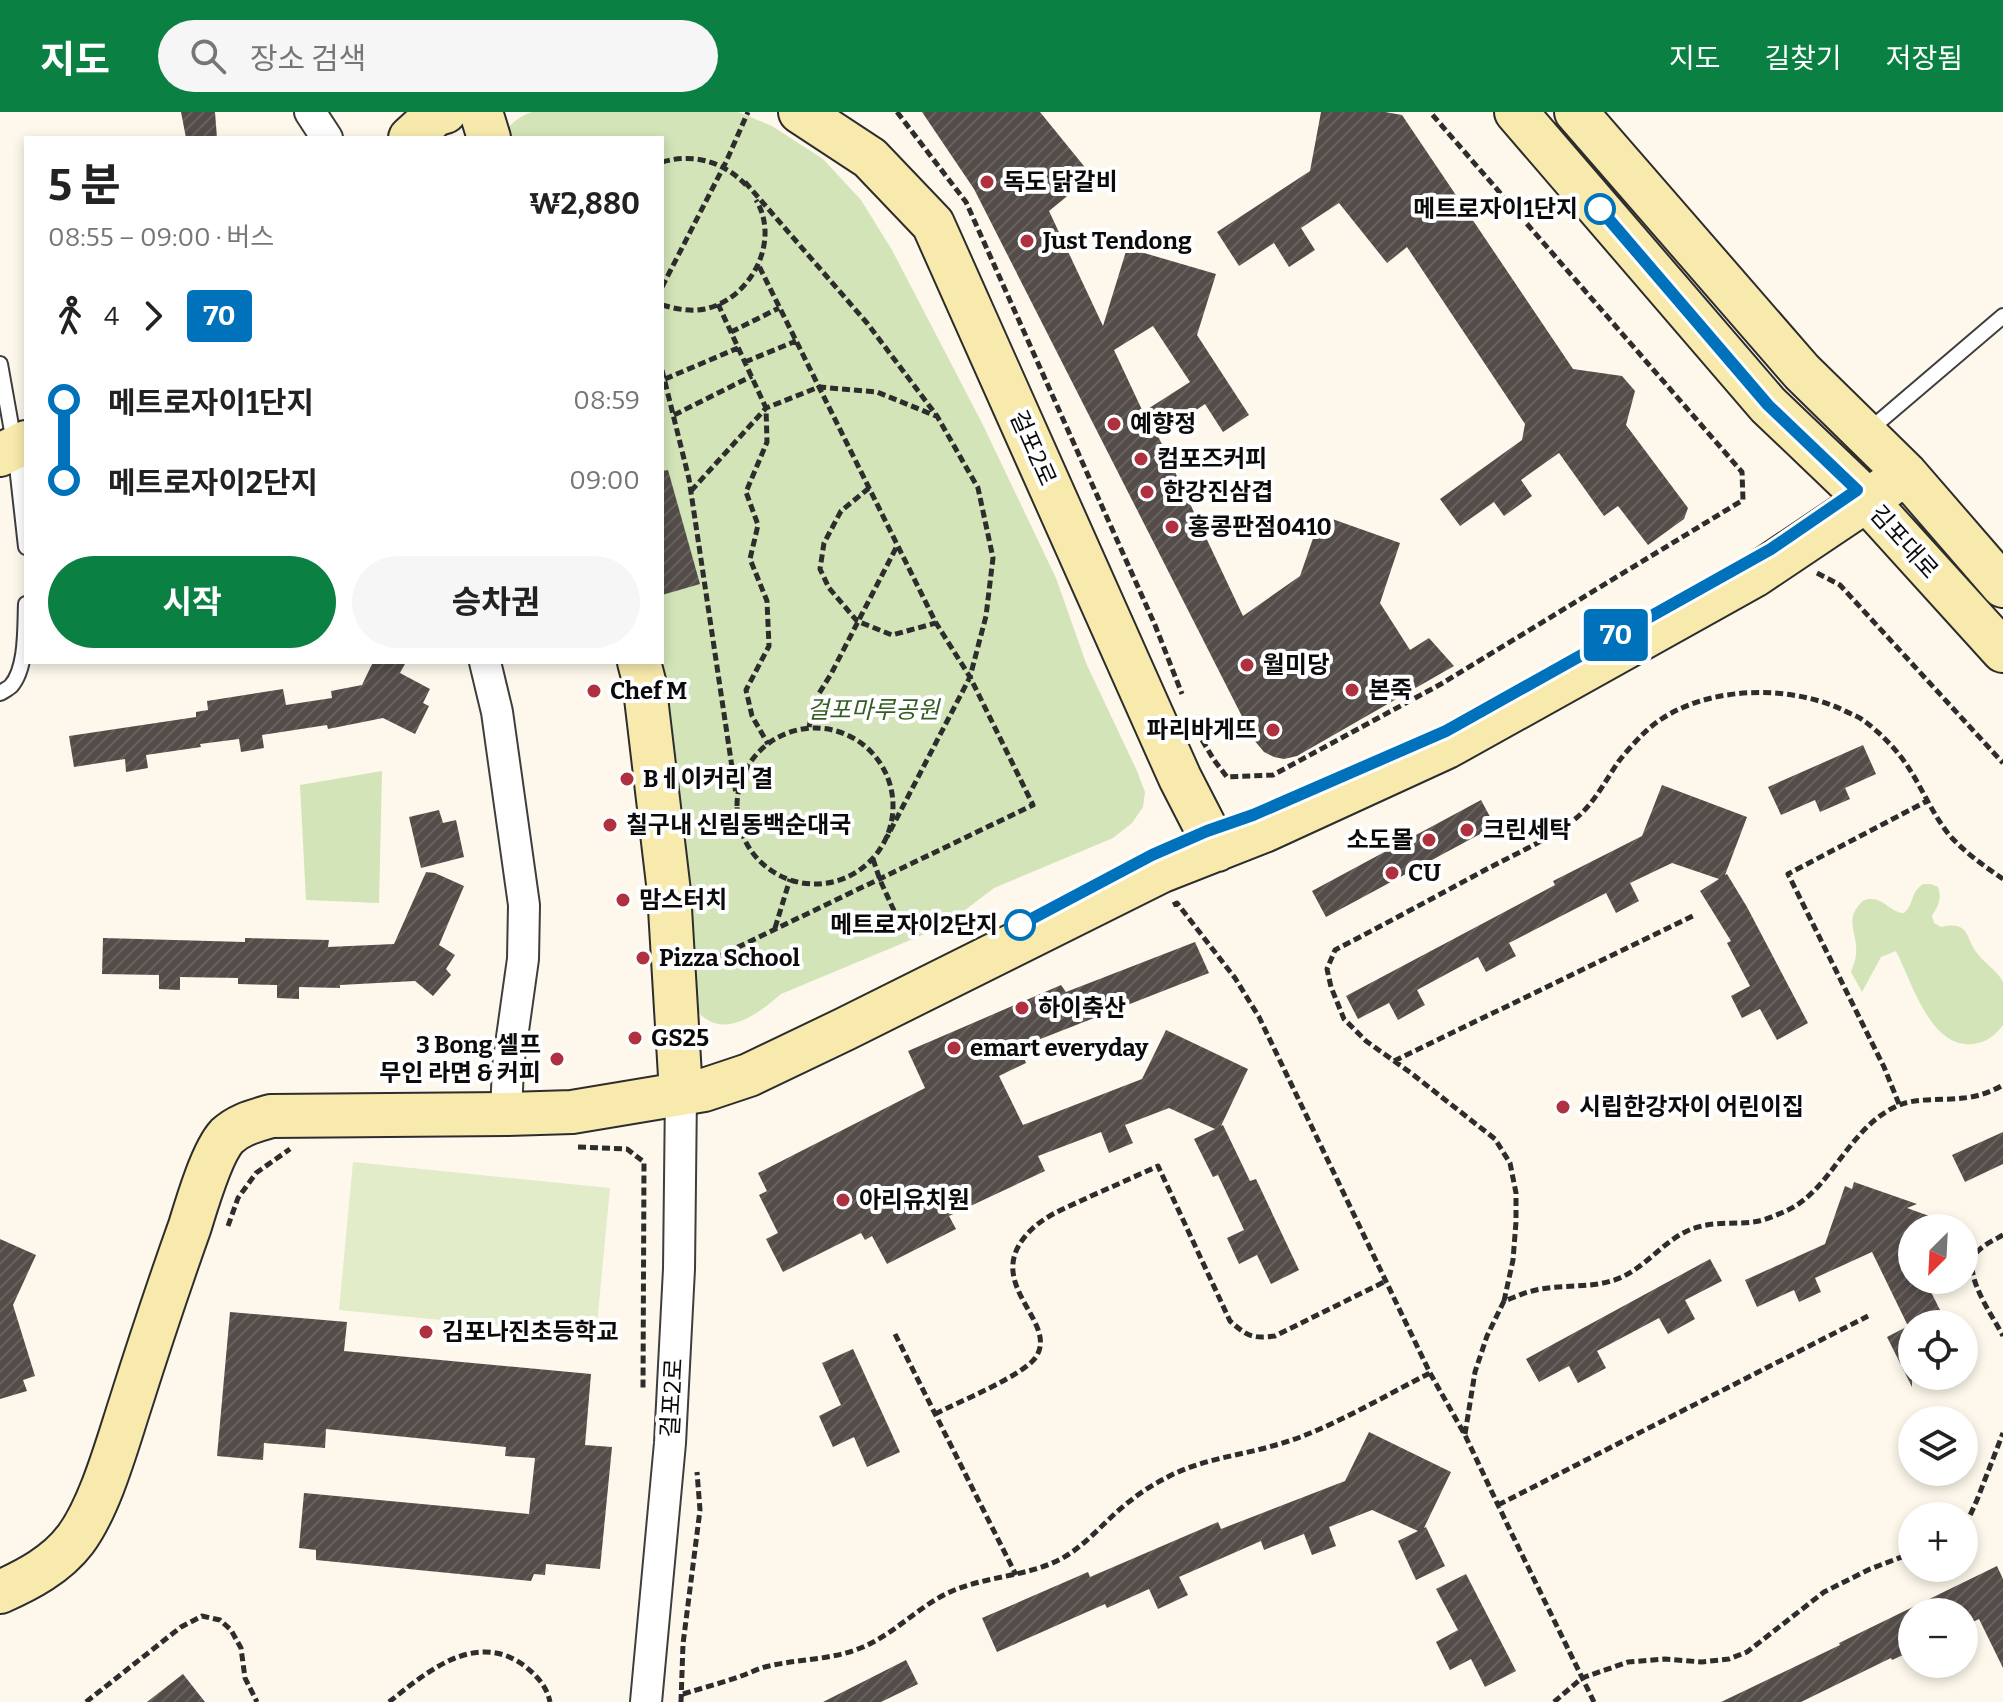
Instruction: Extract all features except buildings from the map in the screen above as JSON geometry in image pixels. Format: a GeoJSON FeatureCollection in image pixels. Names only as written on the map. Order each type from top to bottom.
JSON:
{"type":"FeatureCollection","features":[{"type":"Feature","properties":{"kind":"street"},"geometry":{"type":"LineString","coordinates":[[310,112],[326,136]]}},
{"type":"Feature","properties":{"kind":"street"},"geometry":{"type":"LineString","coordinates":[[412,136],[435,115],[445,112]]}},
{"type":"Feature","properties":{"kind":"street"},"geometry":{"type":"LineString","coordinates":[[481,112],[488,136]]}},
{"type":"Feature","properties":{"kind":"street","name":"걸포2로"},"geometry":{"type":"LineString","coordinates":[[800,112],[870,158],[933,224],[1180,778],[1212,840]]}},
{"type":"Feature","properties":{"kind":"street","name":"김포대로"},"geometry":{"type":"LineString","coordinates":[[1516,112],[1768,405],[1862,495],[2003,651]]}},
{"type":"Feature","properties":{"kind":"street","name":"김포대로"},"geometry":{"type":"LineString","coordinates":[[1576,112],[1802,372],[1901,469],[2003,586]]}},
{"type":"Feature","properties":{"kind":"street"},"geometry":{"type":"LineString","coordinates":[[0,1592],[24,1582],[55,1560],[75,1540],[96,1502],[213,1161],[225,1137],[244,1124],[271,1116],[506,1107],[681,1086],[740,1062],[949,962],[1152,855],[1212,840],[1253,815],[1446,731],[1771,549],[1901,469]]}},
{"type":"Feature","properties":{"kind":"street"},"geometry":{"type":"LineString","coordinates":[[485,664],[497,712],[524,905],[523,959],[508,1066],[506,1107]]}},
{"type":"Feature","properties":{"kind":"street","name":"걸포2로"},"geometry":{"type":"LineString","coordinates":[[640,664],[669,892],[681,1086],[679,1269],[670,1443],[646,1702]]}},
{"type":"Feature","properties":{"kind":"street"},"geometry":{"type":"LineString","coordinates":[[0,1571],[25,1560],[51,1542],[68,1515],[88,1470],[204,1134],[223,1112],[245,1103],[386,1099],[506,1107]]}},
{"type":"Feature","properties":{"kind":"lane"},"geometry":{"type":"LineString","coordinates":[[1864,435],[2003,316]]}},
{"type":"Feature","properties":{"kind":"lane"},"geometry":{"type":"LineString","coordinates":[[0,364],[24,530]]}},
{"type":"Feature","properties":{"kind":"lane"},"geometry":{"type":"LineString","coordinates":[[0,693],[10,687],[19,673],[24,647]]}},
{"type":"Feature","properties":{"kind":"path"},"geometry":{"type":"LineString","coordinates":[[664,283],[748,112]]}},
{"type":"Feature","properties":{"kind":"path"},"geometry":{"type":"LineString","coordinates":[[897,112],[966,202],[1148,610],[1186,703]]}},
{"type":"Feature","properties":{"kind":"path"},"geometry":{"type":"LineString","coordinates":[[1196,729],[1227,777],[1273,775],[1441,684],[1743,500],[1742,472],[1430,112]]}},
{"type":"Feature","properties":{"kind":"path"},"geometry":{"type":"LineString","coordinates":[[664,161],[701,158],[724,166],[745,182],[867,323],[937,416],[978,488],[993,558],[986,616],[970,677],[887,837],[873,859],[849,878],[807,884],[783,877],[762,864],[747,845],[738,821],[737,796],[691,491],[664,376]]}},
{"type":"Feature","properties":{"kind":"path"},"geometry":{"type":"LineString","coordinates":[[664,306],[680,310],[706,309],[730,298],[750,280],[762,257],[765,231],[759,205],[745,182]]}},
{"type":"Feature","properties":{"kind":"path"},"geometry":{"type":"LineString","coordinates":[[698,966],[1033,805],[970,677],[936,623],[758,264]]}},
{"type":"Feature","properties":{"kind":"path"},"geometry":{"type":"LineString","coordinates":[[718,304],[766,408],[767,442],[746,492],[758,525],[750,559],[767,601],[769,646],[746,690],[752,716],[768,744]]}},
{"type":"Feature","properties":{"kind":"path"},"geometry":{"type":"LineString","coordinates":[[731,332],[779,308]]}},
{"type":"Feature","properties":{"kind":"path"},"geometry":{"type":"LineString","coordinates":[[745,362],[796,341]]}},
{"type":"Feature","properties":{"kind":"path"},"geometry":{"type":"LineString","coordinates":[[665,379],[738,348]]}},
{"type":"Feature","properties":{"kind":"path"},"geometry":{"type":"LineString","coordinates":[[674,415],[752,376]]}},
{"type":"Feature","properties":{"kind":"path"},"geometry":{"type":"LineString","coordinates":[[691,491],[766,408],[819,387],[877,392],[937,416]]}},
{"type":"Feature","properties":{"kind":"path"},"geometry":{"type":"LineString","coordinates":[[869,488],[841,511],[824,543],[820,569],[829,588],[857,621],[892,635],[936,623]]}},
{"type":"Feature","properties":{"kind":"path"},"geometry":{"type":"LineString","coordinates":[[809,727],[815,700],[897,545]]}},
{"type":"Feature","properties":{"kind":"path"},"geometry":{"type":"LineString","coordinates":[[1815,571],[1840,585],[2003,763]]}},
{"type":"Feature","properties":{"kind":"path"},"geometry":{"type":"LineString","coordinates":[[1465,1435],[1475,1372],[1487,1336],[1504,1301],[1513,1260],[1516,1193],[1510,1163],[1495,1139],[1366,1041],[1344,1019],[1327,969],[1335,950],[1539,842],[1575,819],[1590,805],[1620,761],[1645,732],[1673,712],[1702,701],[1742,693],[1775,692],[1806,697],[1863,720],[1909,768],[1950,835],[1975,861],[2003,879]]}},
{"type":"Feature","properties":{"kind":"path"},"geometry":{"type":"LineString","coordinates":[[737,796],[744,771],[760,749],[783,734],[809,727],[836,730],[860,741],[879,760],[891,784],[894,811],[887,837]]}},
{"type":"Feature","properties":{"kind":"path"},"geometry":{"type":"LineString","coordinates":[[1899,1104],[1884,1067],[1788,874],[1927,801]]}},
{"type":"Feature","properties":{"kind":"path"},"geometry":{"type":"LineString","coordinates":[[873,859],[901,926]]}},
{"type":"Feature","properties":{"kind":"path"},"geometry":{"type":"LineString","coordinates":[[775,930],[790,879]]}},
{"type":"Feature","properties":{"kind":"path"},"geometry":{"type":"LineString","coordinates":[[1177,903],[1235,978],[1259,1017],[1430,1373],[1465,1435],[1594,1702]]}},
{"type":"Feature","properties":{"kind":"path"},"geometry":{"type":"LineString","coordinates":[[1394,1061],[1695,915]]}},
{"type":"Feature","properties":{"kind":"path"},"geometry":{"type":"LineString","coordinates":[[1504,1301],[1533,1290],[1598,1284],[1622,1277],[1680,1234],[1699,1226],[1759,1221],[1790,1209],[1813,1191],[1876,1117],[1899,1104],[1966,1098],[2003,1085]]}},
{"type":"Feature","properties":{"kind":"path"},"geometry":{"type":"LineString","coordinates":[[227,1228],[238,1198],[256,1173],[299,1143]]}},
{"type":"Feature","properties":{"kind":"path"},"geometry":{"type":"LineString","coordinates":[[565,1147],[627,1149],[644,1162],[643,1391]]}},
{"type":"Feature","properties":{"kind":"path"},"geometry":{"type":"LineString","coordinates":[[935,1414],[1019,1372],[1035,1358],[1041,1345],[1039,1331],[1015,1284],[1012,1264],[1018,1246],[1032,1229],[1052,1214],[1158,1166],[1230,1321],[1243,1332],[1256,1338],[1275,1336],[1386,1281]]}},
{"type":"Feature","properties":{"kind":"path"},"geometry":{"type":"LineString","coordinates":[[2003,1235],[1983,1247],[1971,1265],[1973,1278],[2003,1336]]}},
{"type":"Feature","properties":{"kind":"path"},"geometry":{"type":"LineString","coordinates":[[1498,1505],[1868,1316]]}},
{"type":"Feature","properties":{"kind":"path"},"geometry":{"type":"LineString","coordinates":[[895,1334],[1016,1575]]}},
{"type":"Feature","properties":{"kind":"path"},"geometry":{"type":"LineString","coordinates":[[683,1694],[764,1666],[819,1660],[856,1650],[894,1631],[951,1591],[1016,1575],[1060,1559],[1094,1535],[1130,1501],[1167,1477],[1199,1463],[1277,1445],[1305,1435],[1430,1373]]}},
{"type":"Feature","properties":{"kind":"path"},"geometry":{"type":"LineString","coordinates":[[1976,1502],[2003,1433]]}},
{"type":"Feature","properties":{"kind":"path"},"geometry":{"type":"LineString","coordinates":[[1554,1702],[1582,1678],[1628,1662],[1665,1659],[1702,1662],[1729,1659],[1747,1652],[1824,1592],[1898,1558]]}},
{"type":"Feature","properties":{"kind":"path"},"geometry":{"type":"LineString","coordinates":[[86,1702],[181,1627],[202,1616],[220,1620],[231,1630],[241,1648],[245,1678],[257,1702]]}},
{"type":"Feature","properties":{"kind":"path"},"geometry":{"type":"LineString","coordinates":[[389,1702],[437,1667],[464,1653],[493,1652],[519,1662],[538,1677],[550,1702]]}},
{"type":"Feature","properties":{"kind":"green space","name":"걸포마루공원"},"geometry":{"type":"Polygon","coordinates":[[[532,112],[738,112],[772,126],[823,159],[861,200],[892,250],[982,423],[1056,578],[1086,663],[1145,792],[1143,807],[1132,823],[1113,838],[994,888],[944,926],[781,994],[743,1020],[722,1024],[700,1014],[691,1000],[646,664],[664,664],[664,136],[503,136],[523,116],[532,112]]]}},
{"type":"Feature","properties":{"kind":"green space"},"geometry":{"type":"Polygon","coordinates":[[[382,771],[379,903],[306,900],[300,785],[382,771]]]}},
{"type":"Feature","properties":{"kind":"green space"},"geometry":{"type":"Polygon","coordinates":[[[1923,884],[1938,887],[1940,895],[1932,916],[1934,923],[1941,927],[1950,925],[1962,928],[1977,953],[2003,982],[2003,1025],[1993,1036],[1981,1042],[1957,1042],[1934,1025],[1924,1011],[1896,951],[1881,957],[1862,992],[1851,972],[1856,953],[1852,922],[1860,904],[1867,899],[1875,899],[1904,913],[1923,884]]]}},
{"type":"Feature","properties":{"kind":"green space"},"geometry":{"type":"Polygon","coordinates":[[[353,1162],[610,1188],[596,1335],[339,1310],[353,1162]]]}},
{"type":"Feature","properties":{"kind":"bus line","name":"70"},"geometry":{"type":"LineString","coordinates":[[1020,925],[1152,855],[1446,731],[1771,549],[1857,490],[1768,405],[1600,209]]}},
{"type":"Feature","properties":{"kind":"place","name":"독도 닭갈비"},"geometry":{"type":"Point","coordinates":[987,182]}},
{"type":"Feature","properties":{"kind":"place","name":"메트로자이1단지"},"geometry":{"type":"Point","coordinates":[1600,209]}},
{"type":"Feature","properties":{"kind":"place","name":"Just Tendong"},"geometry":{"type":"Point","coordinates":[1027,241]}},
{"type":"Feature","properties":{"kind":"place","name":"예향정"},"geometry":{"type":"Point","coordinates":[1114,424]}},
{"type":"Feature","properties":{"kind":"place","name":"컴포즈커피"},"geometry":{"type":"Point","coordinates":[1141,459]}},
{"type":"Feature","properties":{"kind":"place","name":"한강진삼겹"},"geometry":{"type":"Point","coordinates":[1147,492]}},
{"type":"Feature","properties":{"kind":"place","name":"홍콩판점0410"},"geometry":{"type":"Point","coordinates":[1172,527]}},
{"type":"Feature","properties":{"kind":"place","name":"월미당"},"geometry":{"type":"Point","coordinates":[1247,665]}},
{"type":"Feature","properties":{"kind":"place","name":"본죽"},"geometry":{"type":"Point","coordinates":[1352,690]}},
{"type":"Feature","properties":{"kind":"place","name":"Chef M"},"geometry":{"type":"Point","coordinates":[594,691]}},
{"type":"Feature","properties":{"kind":"place","name":"파리바게뜨"},"geometry":{"type":"Point","coordinates":[1273,730]}},
{"type":"Feature","properties":{"kind":"place","name":"Bㅔ이커리 결"},"geometry":{"type":"Point","coordinates":[627,779]}},
{"type":"Feature","properties":{"kind":"place","name":"칠구내 신림동백순대국"},"geometry":{"type":"Point","coordinates":[610,825]}},
{"type":"Feature","properties":{"kind":"place","name":"크린세탁"},"geometry":{"type":"Point","coordinates":[1467,830]}},
{"type":"Feature","properties":{"kind":"place","name":"소도몰"},"geometry":{"type":"Point","coordinates":[1429,840]}},
{"type":"Feature","properties":{"kind":"place","name":"CU"},"geometry":{"type":"Point","coordinates":[1392,873]}},
{"type":"Feature","properties":{"kind":"place","name":"맘스터치"},"geometry":{"type":"Point","coordinates":[623,900]}},
{"type":"Feature","properties":{"kind":"place","name":"메트로자이2단지"},"geometry":{"type":"Point","coordinates":[1020,925]}},
{"type":"Feature","properties":{"kind":"place","name":"Pizza School"},"geometry":{"type":"Point","coordinates":[643,958]}},
{"type":"Feature","properties":{"kind":"place","name":"하이축산"},"geometry":{"type":"Point","coordinates":[1022,1008]}},
{"type":"Feature","properties":{"kind":"place","name":"GS25"},"geometry":{"type":"Point","coordinates":[635,1038]}},
{"type":"Feature","properties":{"kind":"place","name":"emart everyday"},"geometry":{"type":"Point","coordinates":[954,1048]}},
{"type":"Feature","properties":{"kind":"place","name":"3 Bong 셀프 무인 라면 & 커피"},"geometry":{"type":"Point","coordinates":[557,1059]}},
{"type":"Feature","properties":{"kind":"place","name":"시립한강자이 어린이집"},"geometry":{"type":"Point","coordinates":[1563,1107]}},
{"type":"Feature","properties":{"kind":"place","name":"아리유치원"},"geometry":{"type":"Point","coordinates":[843,1200]}},
{"type":"Feature","properties":{"kind":"place","name":"김포나진초등학교"},"geometry":{"type":"Point","coordinates":[426,1332]}}]}
